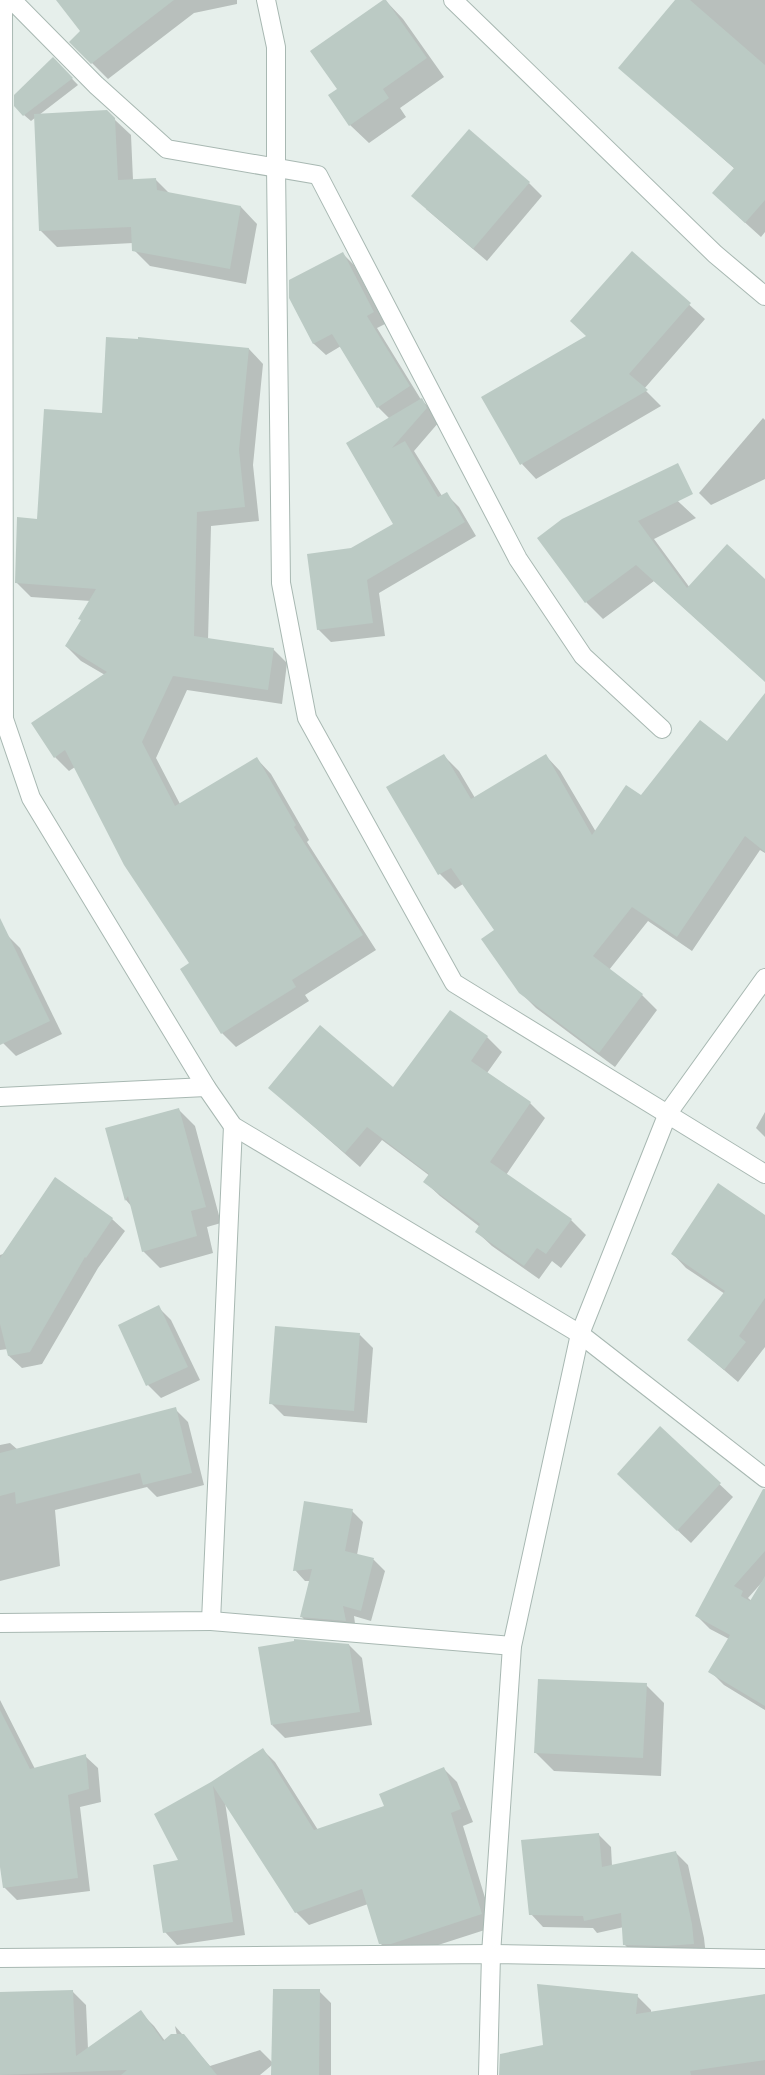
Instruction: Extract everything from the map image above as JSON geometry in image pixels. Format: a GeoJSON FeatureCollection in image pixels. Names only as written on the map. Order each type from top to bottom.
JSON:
{"type":"FeatureCollection","features":[{"type":"Feature","properties":{"kind":"street"},"geometry":{"type":"LineString","coordinates":[[3,0],[2,723],[31,798],[206,1087],[233,1126],[580,1334],[765,1478]]}},
{"type":"Feature","properties":{"kind":"street"},"geometry":{"type":"LineString","coordinates":[[12,0],[96,85],[167,150],[318,175],[518,559],[583,657],[662,729]]}},
{"type":"Feature","properties":{"kind":"street"},"geometry":{"type":"LineString","coordinates":[[266,0],[276,47],[281,583],[307,718],[454,982],[765,1174]]}},
{"type":"Feature","properties":{"kind":"street"},"geometry":{"type":"LineString","coordinates":[[453,0],[715,254],[765,296]]}},
{"type":"Feature","properties":{"kind":"street"},"geometry":{"type":"LineString","coordinates":[[488,2075],[491,1954],[512,1646],[580,1334],[668,1113],[765,978]]}},
{"type":"Feature","properties":{"kind":"street"},"geometry":{"type":"LineString","coordinates":[[0,1097],[206,1087]]}},
{"type":"Feature","properties":{"kind":"street"},"geometry":{"type":"LineString","coordinates":[[211,1621],[233,1126]]}},
{"type":"Feature","properties":{"kind":"street"},"geometry":{"type":"LineString","coordinates":[[0,1623],[211,1621],[512,1646]]}},
{"type":"Feature","properties":{"kind":"street"},"geometry":{"type":"LineString","coordinates":[[0,1958],[491,1954],[765,1959]]}},
{"type":"Feature","properties":{"kind":"building"},"geometry":{"type":"Polygon","coordinates":[[[56,0],[174,0],[91,64],[69,42],[80,31],[56,0]]]}},
{"type":"Feature","properties":{"kind":"building"},"geometry":{"type":"Polygon","coordinates":[[[386,0],[427,58],[383,89],[389,98],[349,126],[328,95],[337,89],[310,51],[386,0]]]}},
{"type":"Feature","properties":{"kind":"building"},"geometry":{"type":"Polygon","coordinates":[[[675,0],[690,0],[765,65],[765,200],[745,223],[712,193],[734,168],[618,68],[675,0]]]}},
{"type":"Feature","properties":{"kind":"building"},"geometry":{"type":"Polygon","coordinates":[[[53,57],[73,78],[23,116],[14,106],[14,95],[53,57]]]}},
{"type":"Feature","properties":{"kind":"building"},"geometry":{"type":"Polygon","coordinates":[[[107,110],[115,118],[118,180],[156,178],[157,190],[241,206],[230,269],[132,251],[131,227],[39,231],[34,114],[107,110]]]}},
{"type":"Feature","properties":{"kind":"building"},"geometry":{"type":"Polygon","coordinates":[[[469,129],[530,182],[473,249],[411,196],[469,129]]]}},
{"type":"Feature","properties":{"kind":"building"},"geometry":{"type":"Polygon","coordinates":[[[632,251],[691,303],[629,374],[648,390],[520,465],[481,397],[586,336],[570,321],[632,251]]]}},
{"type":"Feature","properties":{"kind":"building"},"geometry":{"type":"Polygon","coordinates":[[[343,252],[374,312],[367,316],[410,386],[377,408],[332,334],[313,344],[289,298],[289,280],[343,252]]]}},
{"type":"Feature","properties":{"kind":"building"},"geometry":{"type":"Polygon","coordinates":[[[106,337],[138,339],[138,337],[249,348],[239,450],[245,507],[197,512],[194,636],[274,648],[268,690],[173,676],[142,742],[175,806],[257,757],[296,825],[294,827],[363,935],[292,980],[296,987],[221,1034],[180,969],[189,963],[124,865],[65,750],[54,758],[31,723],[107,672],[65,646],[96,589],[15,583],[17,517],[37,519],[44,409],[102,413],[106,337]]]}},
{"type":"Feature","properties":{"kind":"building"},"geometry":{"type":"Polygon","coordinates":[[[422,398],[427,408],[392,448],[405,441],[438,497],[447,492],[465,522],[367,580],[373,623],[317,630],[307,554],[351,548],[393,524],[346,443],[422,398]]]}},
{"type":"Feature","properties":{"kind":"building"},"geometry":{"type":"Polygon","coordinates":[[[678,463],[693,494],[638,521],[687,588],[727,544],[765,579],[765,682],[636,565],[585,603],[537,538],[562,519],[678,463]]]}},
{"type":"Feature","properties":{"kind":"building"},"geometry":{"type":"Polygon","coordinates":[[[765,693],[765,852],[745,836],[677,937],[632,907],[593,956],[643,994],[599,1053],[519,993],[481,939],[494,930],[451,868],[438,875],[386,787],[444,754],[471,799],[546,754],[592,835],[626,785],[641,795],[700,720],[727,741],[765,693]]]}},
{"type":"Feature","properties":{"kind":"building"},"geometry":{"type":"Polygon","coordinates":[[[0,918],[50,1021],[0,1045],[0,918]]]}},
{"type":"Feature","properties":{"kind":"building"},"geometry":{"type":"Polygon","coordinates":[[[450,1010],[488,1036],[471,1061],[531,1102],[490,1162],[572,1219],[546,1254],[537,1248],[524,1266],[475,1232],[480,1224],[423,1182],[429,1174],[367,1127],[345,1153],[268,1088],[320,1025],[393,1087],[450,1010]]]}},
{"type":"Feature","properties":{"kind":"building"},"geometry":{"type":"Polygon","coordinates":[[[179,1108],[206,1207],[191,1211],[197,1236],[142,1252],[128,1196],[125,1201],[105,1128],[179,1108]]]}},
{"type":"Feature","properties":{"kind":"building"},"geometry":{"type":"Polygon","coordinates":[[[55,1177],[113,1218],[85,1257],[30,1352],[8,1356],[0,1324],[0,1258],[55,1177]]]}},
{"type":"Feature","properties":{"kind":"building"},"geometry":{"type":"Polygon","coordinates":[[[718,1183],[765,1215],[765,1298],[739,1336],[746,1342],[724,1370],[687,1340],[725,1291],[671,1254],[718,1183]]]}},
{"type":"Feature","properties":{"kind":"building"},"geometry":{"type":"Polygon","coordinates":[[[159,1305],[188,1367],[146,1386],[118,1325],[159,1305]]]}},
{"type":"Feature","properties":{"kind":"building"},"geometry":{"type":"Polygon","coordinates":[[[275,1326],[360,1333],[354,1411],[269,1404],[275,1326]]]}},
{"type":"Feature","properties":{"kind":"building"},"geometry":{"type":"Polygon","coordinates":[[[176,1407],[192,1473],[143,1485],[140,1473],[16,1504],[15,1492],[0,1496],[0,1453],[176,1407]]]}},
{"type":"Feature","properties":{"kind":"building"},"geometry":{"type":"Polygon","coordinates":[[[660,1426],[721,1483],[677,1531],[617,1474],[660,1426]]]}},
{"type":"Feature","properties":{"kind":"building"},"geometry":{"type":"Polygon","coordinates":[[[765,1489],[765,1551],[734,1586],[743,1591],[741,1596],[750,1601],[765,1576],[765,1706],[708,1672],[730,1635],[695,1616],[765,1489]]]}},
{"type":"Feature","properties":{"kind":"building"},"geometry":{"type":"Polygon","coordinates":[[[304,1501],[353,1509],[345,1551],[374,1558],[361,1611],[343,1606],[346,1621],[300,1617],[312,1569],[293,1571],[304,1501]]]}},
{"type":"Feature","properties":{"kind":"building"},"geometry":{"type":"Polygon","coordinates":[[[294,1639],[349,1644],[360,1712],[271,1725],[258,1647],[294,1641],[294,1639]]]}},
{"type":"Feature","properties":{"kind":"building"},"geometry":{"type":"Polygon","coordinates":[[[538,1679],[647,1683],[643,1758],[534,1753],[538,1679]]]}},
{"type":"Feature","properties":{"kind":"building"},"geometry":{"type":"Polygon","coordinates":[[[0,1710],[30,1769],[86,1754],[89,1789],[68,1795],[78,1878],[3,1888],[0,1867],[0,1710]]]}},
{"type":"Feature","properties":{"kind":"building"},"geometry":{"type":"Polygon","coordinates":[[[263,1748],[314,1830],[384,1806],[379,1794],[444,1767],[461,1809],[451,1813],[482,1914],[391,1944],[379,1944],[362,1889],[295,1913],[213,1786],[233,1922],[163,1933],[153,1865],[178,1860],[154,1814],[211,1782],[263,1748]]]}},
{"type":"Feature","properties":{"kind":"building"},"geometry":{"type":"Polygon","coordinates":[[[599,1833],[602,1867],[676,1851],[692,1924],[694,1944],[623,1945],[621,1913],[584,1921],[583,1916],[529,1915],[521,1840],[599,1833]]]}},
{"type":"Feature","properties":{"kind":"building"},"geometry":{"type":"Polygon","coordinates":[[[537,1984],[638,1994],[636,2014],[765,1994],[765,2060],[690,2071],[691,2075],[499,2075],[500,2054],[543,2045],[537,1984]]]}},
{"type":"Feature","properties":{"kind":"building"},"geometry":{"type":"Polygon","coordinates":[[[273,1989],[320,1989],[319,2075],[271,2075],[273,1989]]]}},
{"type":"Feature","properties":{"kind":"building"},"geometry":{"type":"Polygon","coordinates":[[[73,1990],[76,2056],[141,2010],[163,2041],[171,2034],[184,2034],[217,2075],[121,2075],[127,2070],[0,2075],[0,1992],[73,1990]]]}}]}
